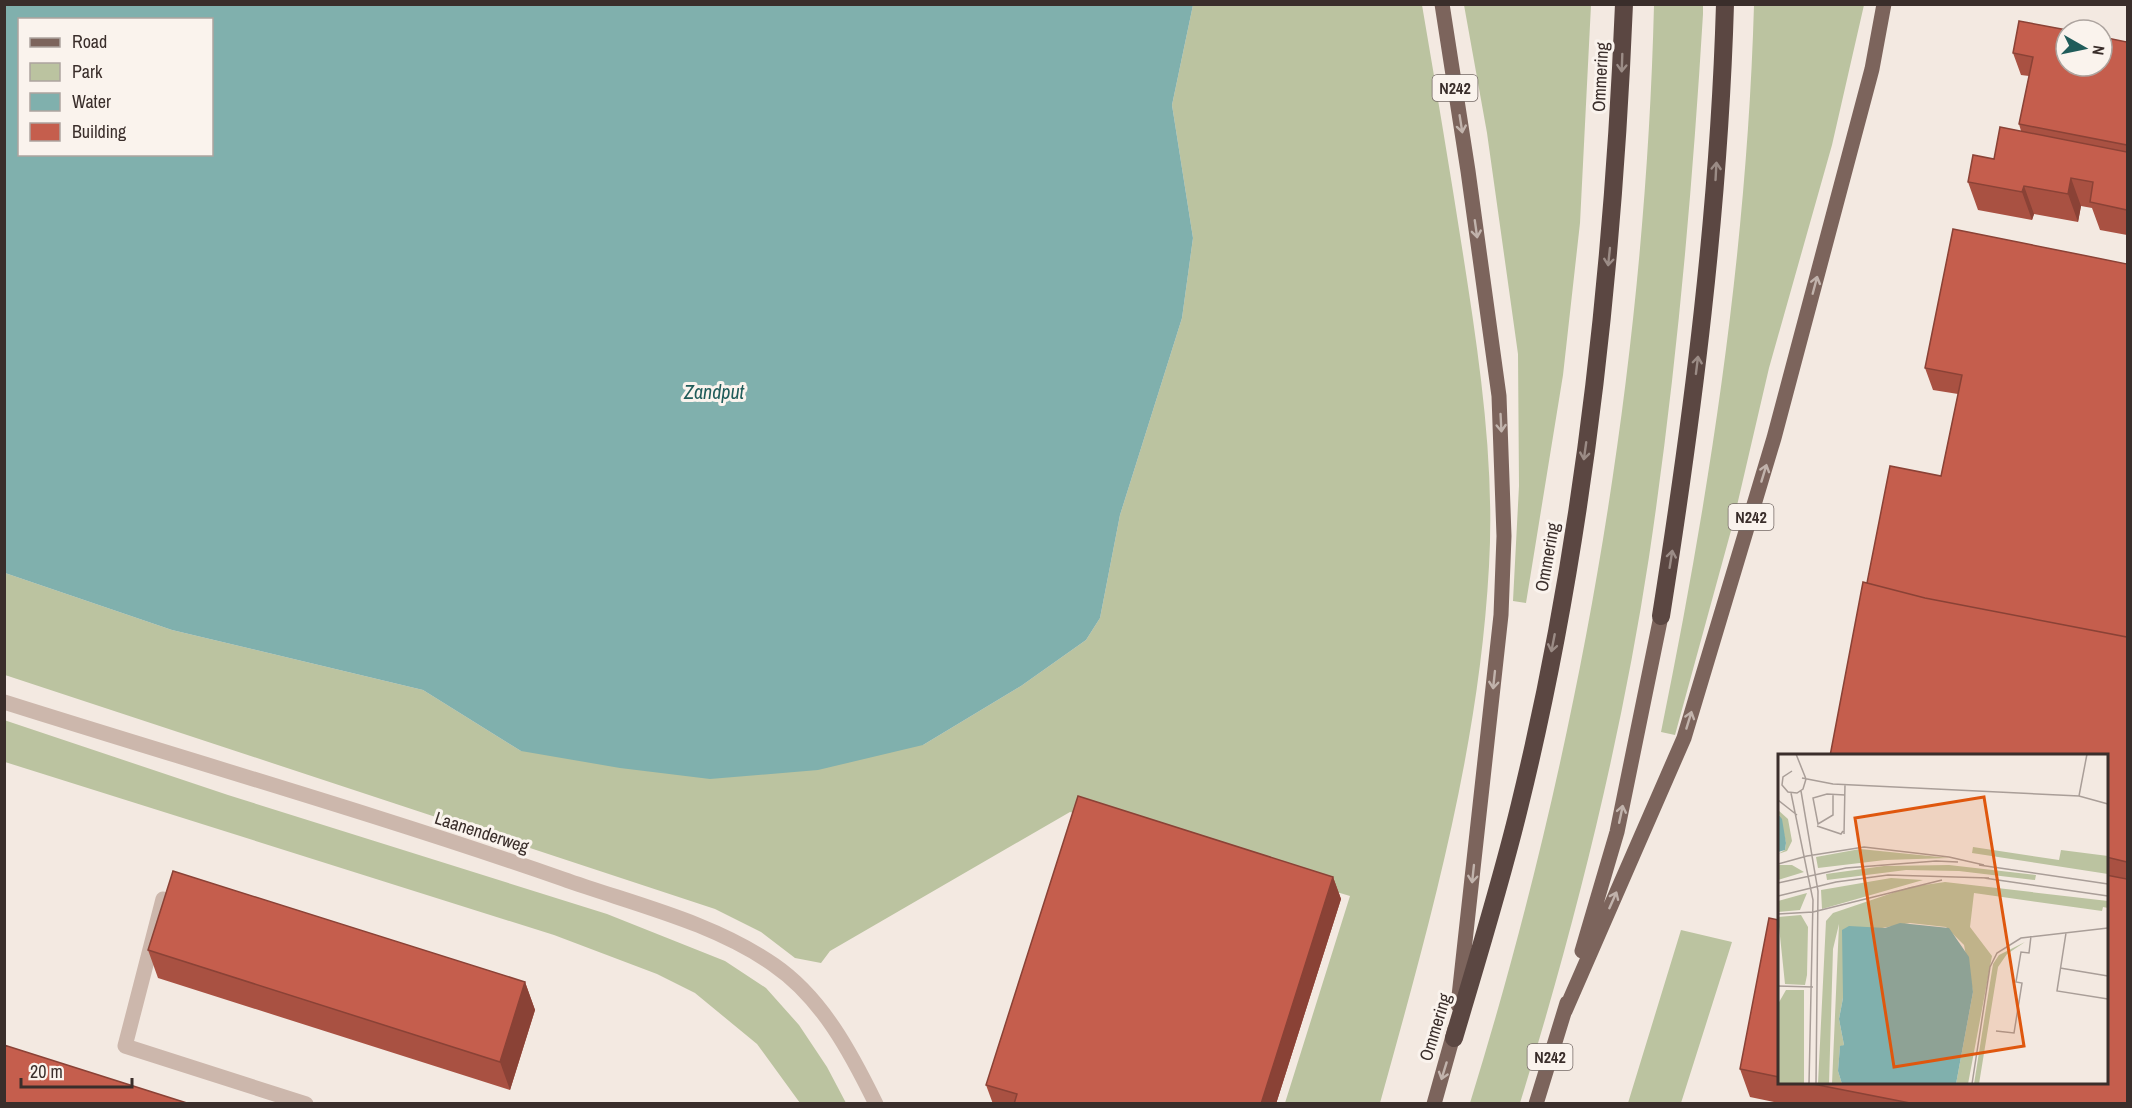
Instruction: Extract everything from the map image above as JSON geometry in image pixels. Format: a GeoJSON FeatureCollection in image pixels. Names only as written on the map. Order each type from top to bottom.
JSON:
{"type":"FeatureCollection","features":[{"type":"Feature","properties":{"kind":"highway","name":"Ommering"},"geometry":{"type":"LineString","coordinates":[[1454,1038],[1521,803],[1568,562],[1601,334],[1614,201],[1624,4]]}},
{"type":"Feature","properties":{"kind":"highway","name":"N242"},"geometry":{"type":"LineString","coordinates":[[1661,616],[1688,451],[1701,333],[1716,183],[1725,4]]}},
{"type":"Feature","properties":{"kind":"main road","name":"N242"},"geometry":{"type":"LineString","coordinates":[[1442,4],[1499,396],[1504,536],[1501,615],[1454,1038]]}},
{"type":"Feature","properties":{"kind":"main road","name":"N242"},"geometry":{"type":"LineString","coordinates":[[1565,1011],[1684,738],[1774,438],[1872,69],[1884,4]]}},
{"type":"Feature","properties":{"kind":"main road","name":"N242"},"geometry":{"type":"LineString","coordinates":[[1536,1104],[1617,832],[1661,616]]}},
{"type":"Feature","properties":{"kind":"main road","name":"Ommering"},"geometry":{"type":"LineString","coordinates":[[1434,1104],[1454,1038]]}},
{"type":"Feature","properties":{"kind":"street","name":"Laanenderweg"},"geometry":{"type":"LineString","coordinates":[[4,702],[520,864],[710,931],[775,965],[798,984],[817,1004],[838,1035],[876,1104]]}},
{"type":"Feature","properties":{"kind":"street"},"geometry":{"type":"LineString","coordinates":[[163,899],[125,1046],[306,1104]]}},
{"type":"Feature","properties":{"kind":"green space"},"geometry":{"type":"Polygon","coordinates":[[[1193,5],[1422,5],[1480,370],[1490,487],[1489,566],[1475,703],[1463,771],[1433,904],[1380,1103],[1285,1103],[1350,896],[1070,812],[830,951],[821,963],[795,958],[761,932],[715,909],[5,675],[5,573],[172,630],[423,690],[521,751],[923,745],[1021,686],[1086,640],[1100,618],[1120,515],[1182,318],[1193,238],[1172,105],[1193,5]]]}},
{"type":"Feature","properties":{"kind":"green space"},"geometry":{"type":"Polygon","coordinates":[[[1464,5],[1591,5],[1580,223],[1563,375],[1526,603],[1513,601],[1519,486],[1518,354],[1487,133],[1464,5]]]}},
{"type":"Feature","properties":{"kind":"green space"},"geometry":{"type":"Polygon","coordinates":[[[1654,5],[1703,5],[1703,14],[1694,150],[1675,354],[1659,489],[1638,626],[1610,764],[1578,901],[1520,1103],[1470,1103],[1509,970],[1543,835],[1574,698],[1600,560],[1621,422],[1637,283],[1648,144],[1654,5]]]}},
{"type":"Feature","properties":{"kind":"green space"},"geometry":{"type":"Polygon","coordinates":[[[1754,5],[1864,5],[1832,145],[1769,368],[1732,527],[1675,735],[1661,732],[1695,552],[1723,370],[1743,188],[1754,5]]]}},
{"type":"Feature","properties":{"kind":"green space"},"geometry":{"type":"Polygon","coordinates":[[[4,720],[228,795],[607,914],[725,961],[766,988],[799,1025],[827,1067],[846,1103],[800,1103],[757,1044],[695,993],[657,974],[554,935],[5,762],[4,720]]]}},
{"type":"Feature","properties":{"kind":"green space"},"geometry":{"type":"Polygon","coordinates":[[[1681,930],[1732,942],[1681,1103],[1628,1103],[1681,930]]]}},
{"type":"Feature","properties":{"kind":"water","name":"Zandput"},"geometry":{"type":"Polygon","coordinates":[[[5,4],[1193,5],[1172,105],[1193,238],[1182,318],[1120,515],[1100,618],[1086,640],[1021,686],[923,745],[818,770],[710,779],[620,768],[521,751],[423,690],[172,630],[5,573],[5,4]]]}},
{"type":"Feature","properties":{"kind":"building"},"geometry":{"type":"Polygon","coordinates":[[[2019,21],[2054,28],[2054,78],[2114,78],[2114,39],[2127,42],[2127,145],[2019,124],[2033,57],[2013,53],[2019,21]]]}},
{"type":"Feature","properties":{"kind":"building"},"geometry":{"type":"Polygon","coordinates":[[[2000,127],[2127,152],[2127,210],[2090,202],[2093,182],[2071,178],[2068,194],[2024,186],[2022,192],[1968,182],[1973,155],[1994,159],[2000,127]]]}},
{"type":"Feature","properties":{"kind":"building"},"geometry":{"type":"Polygon","coordinates":[[[1953,229],[2127,264],[2127,637],[1925,598],[1867,583],[1890,466],[1941,476],[1962,375],[1925,368],[1953,229]]]}},
{"type":"Feature","properties":{"kind":"building"},"geometry":{"type":"Polygon","coordinates":[[[1863,582],[1925,598],[2127,637],[2127,862],[2108,857],[2108,754],[1830,754],[1863,582]]]}},
{"type":"Feature","properties":{"kind":"building"},"geometry":{"type":"Polygon","coordinates":[[[1078,796],[1333,877],[1261,1104],[1014,1104],[1017,1094],[986,1085],[1078,796]]]}},
{"type":"Feature","properties":{"kind":"building"},"geometry":{"type":"Polygon","coordinates":[[[173,871],[525,982],[500,1062],[148,950],[173,871]]]}},
{"type":"Feature","properties":{"kind":"building"},"geometry":{"type":"Polygon","coordinates":[[[2108,875],[2127,879],[2127,1104],[1915,1104],[1813,1084],[2108,1084],[2108,875]]]}},
{"type":"Feature","properties":{"kind":"building"},"geometry":{"type":"Polygon","coordinates":[[[1769,918],[1778,920],[1778,1077],[1740,1069],[1769,918]]]}},
{"type":"Feature","properties":{"kind":"building"},"geometry":{"type":"Polygon","coordinates":[[[4,1045],[190,1104],[4,1104],[4,1045]]]}}]}
